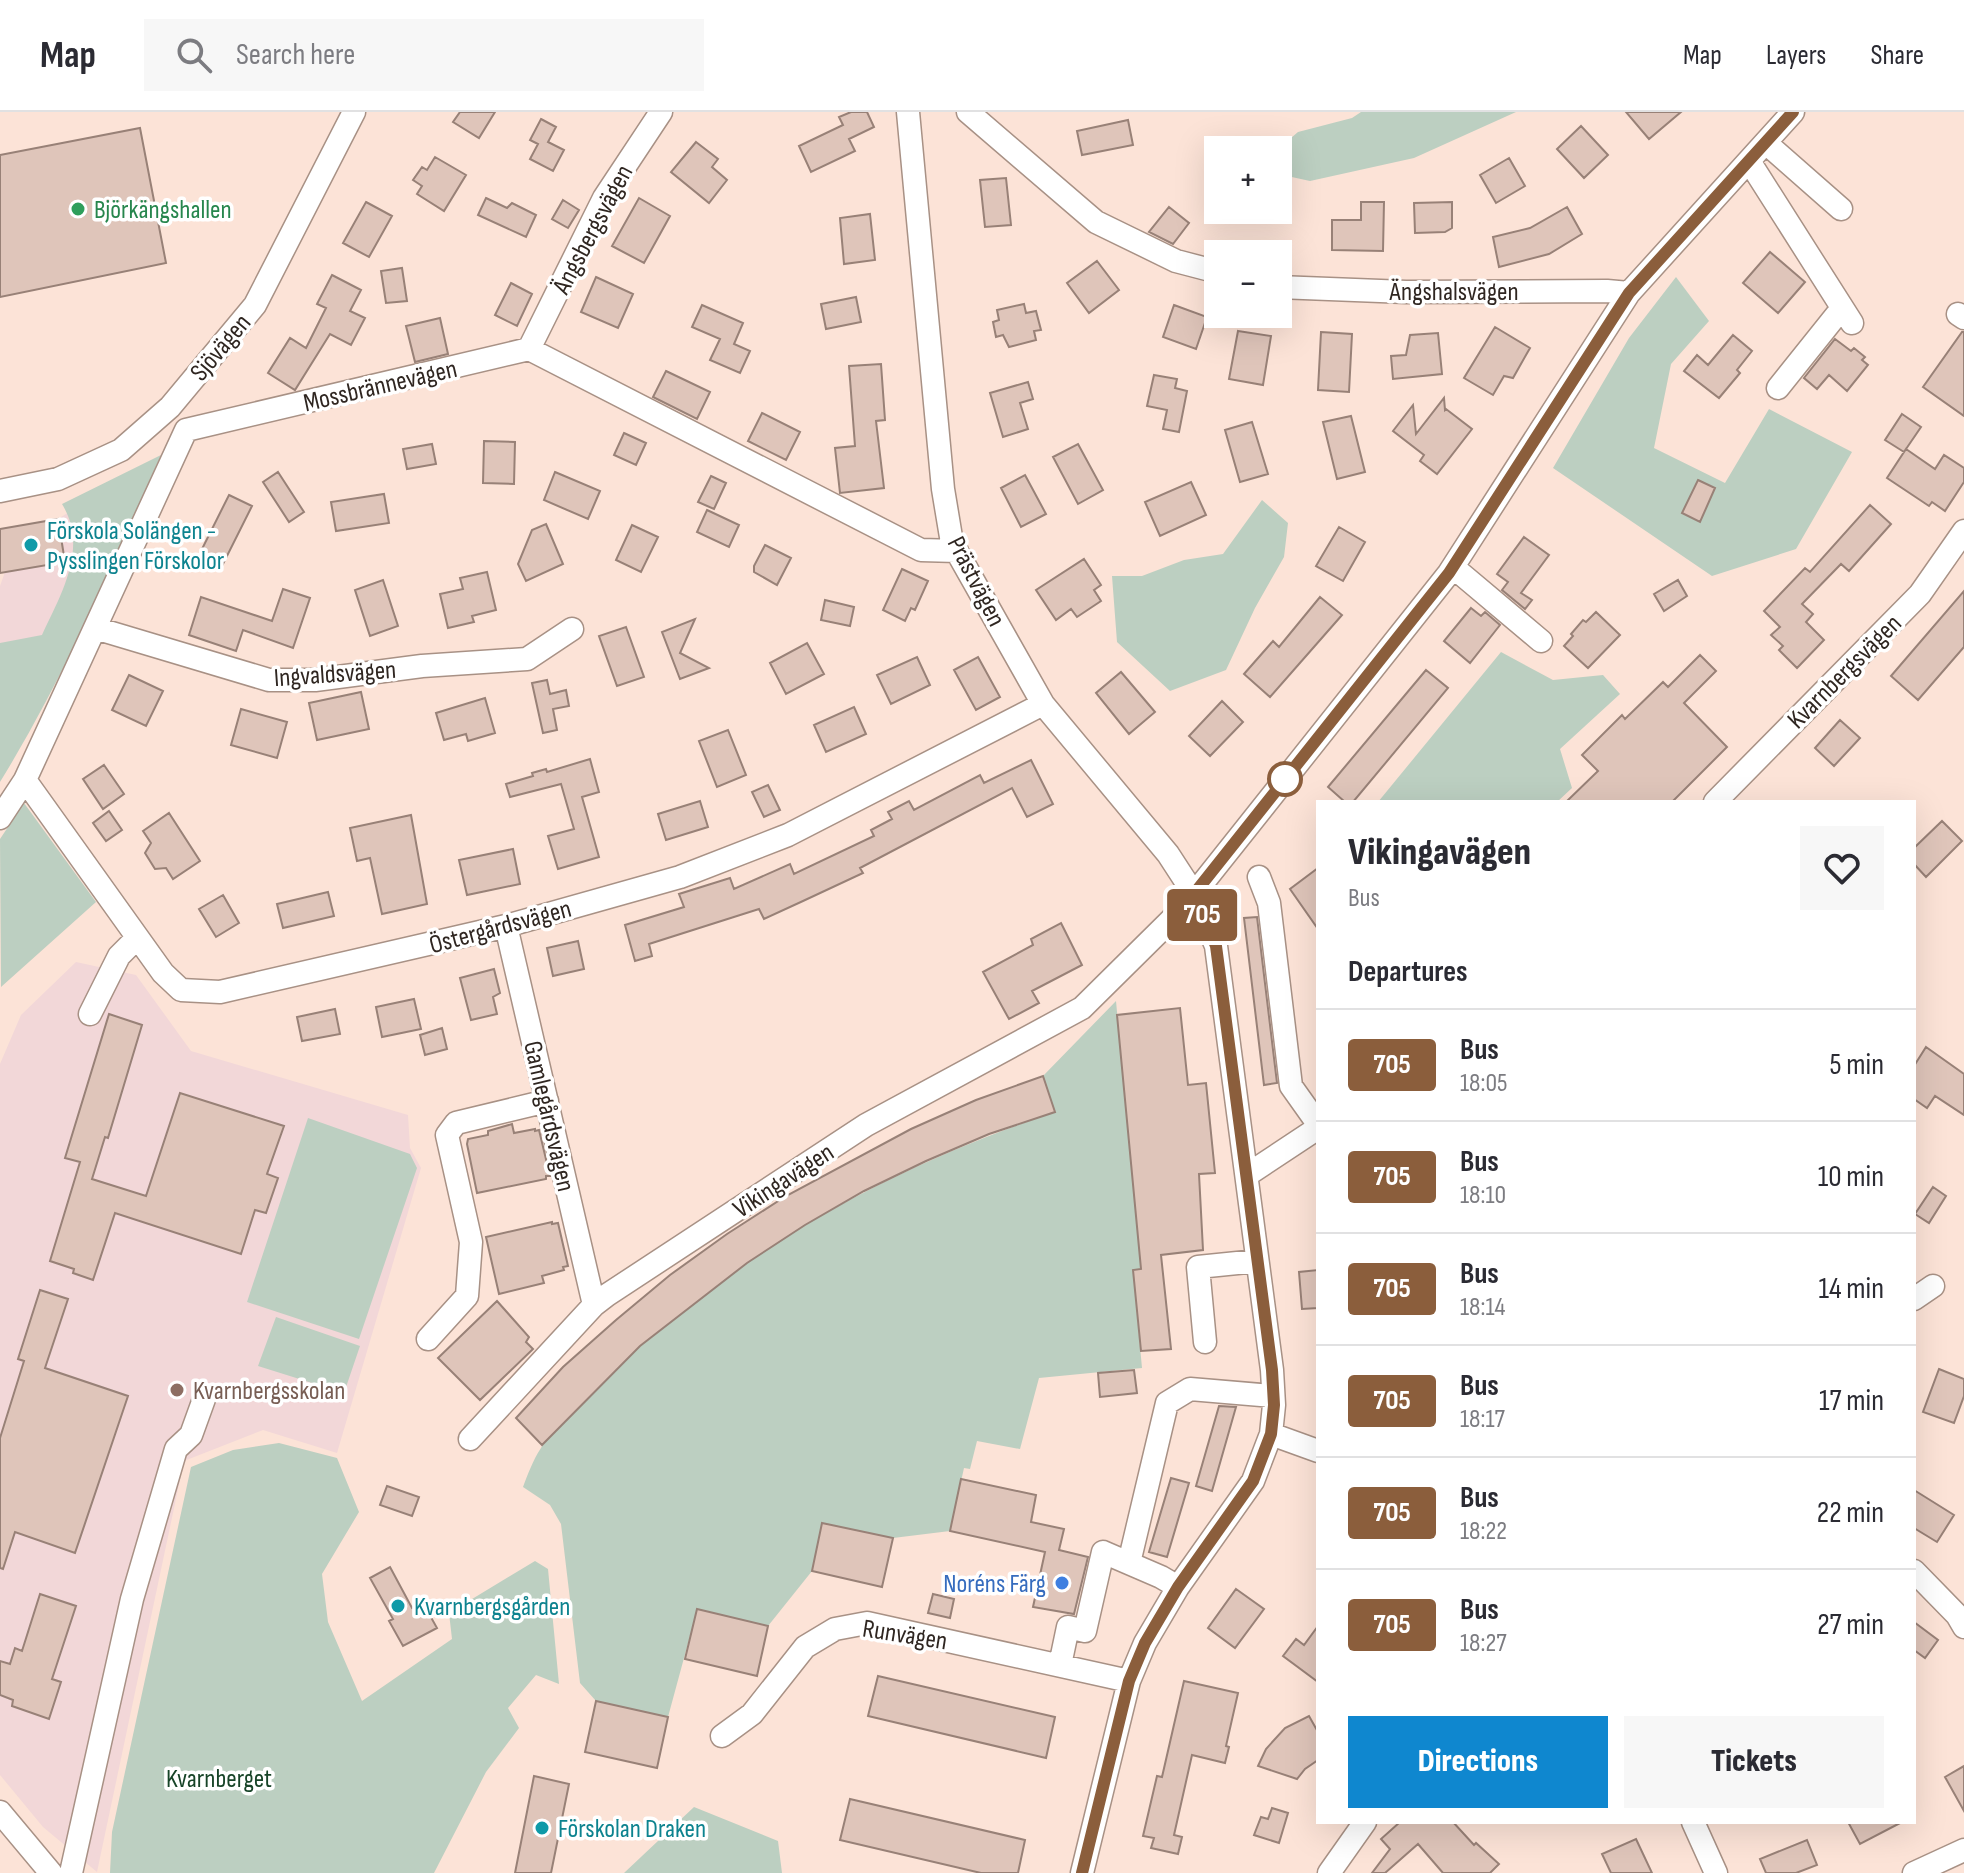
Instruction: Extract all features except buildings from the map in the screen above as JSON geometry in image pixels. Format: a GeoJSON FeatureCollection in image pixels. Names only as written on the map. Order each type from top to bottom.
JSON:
{"type":"FeatureCollection","features":[{"type":"Feature","properties":{"kind":"street","name":"Sjövägen"},"geometry":{"type":"LineString","coordinates":[[0,491],[58,479],[121,450],[170,407],[255,305],[354,112]]}},
{"type":"Feature","properties":{"kind":"street","name":"Ängsbergsvägen"},"geometry":{"type":"LineString","coordinates":[[529,349],[604,198],[661,112]]}},
{"type":"Feature","properties":{"kind":"street","name":"Prästvägen"},"geometry":{"type":"LineString","coordinates":[[908,112],[943,489],[952,543],[1043,704],[1168,854],[1194,894],[1216,946],[1273,1396],[1271,1434],[1253,1481],[1178,1587],[1145,1643],[1129,1681],[1082,1873]]}},
{"type":"Feature","properties":{"kind":"street"},"geometry":{"type":"LineString","coordinates":[[968,112],[1096,222],[1176,261],[1204,268]]}},
{"type":"Feature","properties":{"kind":"street","name":"Vikingavägen"},"geometry":{"type":"LineString","coordinates":[[470,1439],[594,1305],[866,1125],[1082,1008],[1170,921],[1453,567],[1629,293],[1793,112]]}},
{"type":"Feature","properties":{"kind":"street"},"geometry":{"type":"LineString","coordinates":[[1766,143],[1841,209]]}},
{"type":"Feature","properties":{"kind":"street"},"geometry":{"type":"LineString","coordinates":[[1749,161],[1847,315],[1778,388]]}},
{"type":"Feature","properties":{"kind":"street","name":"Ängshalsvägen"},"geometry":{"type":"LineString","coordinates":[[1292,288],[1406,292],[1629,293]]}},
{"type":"Feature","properties":{"kind":"street"},"geometry":{"type":"LineString","coordinates":[[529,349],[921,550],[957,551]]}},
{"type":"Feature","properties":{"kind":"street","name":"Mossbrännevägen"},"geometry":{"type":"LineString","coordinates":[[0,818],[25,780],[186,430],[529,349]]}},
{"type":"Feature","properties":{"kind":"street","name":"Kvarnbergsvägen"},"geometry":{"type":"LineString","coordinates":[[1717,800],[1920,594],[1964,531]]}},
{"type":"Feature","properties":{"kind":"street"},"geometry":{"type":"LineString","coordinates":[[1453,567],[1541,641]]}},
{"type":"Feature","properties":{"kind":"street","name":"Ingvaldsvägen"},"geometry":{"type":"LineString","coordinates":[[95,628],[269,680],[315,680],[422,666],[527,659],[572,629]]}},
{"type":"Feature","properties":{"kind":"street","name":"Östergårdsvägen"},"geometry":{"type":"LineString","coordinates":[[25,780],[163,973],[181,990],[220,992],[506,926],[680,877],[788,835],[1043,704]]}},
{"type":"Feature","properties":{"kind":"street"},"geometry":{"type":"LineString","coordinates":[[1259,877],[1269,903],[1291,1086],[1316,1123]]}},
{"type":"Feature","properties":{"kind":"street","name":"Gamlegårdsvägen"},"geometry":{"type":"LineString","coordinates":[[506,926],[594,1305]]}},
{"type":"Feature","properties":{"kind":"street"},"geometry":{"type":"LineString","coordinates":[[90,1014],[119,956],[137,938]]}},
{"type":"Feature","properties":{"kind":"street"},"geometry":{"type":"LineString","coordinates":[[428,1339],[467,1296],[471,1242],[447,1135],[456,1123],[547,1101]]}},
{"type":"Feature","properties":{"kind":"street"},"geometry":{"type":"LineString","coordinates":[[1247,1175],[1316,1127]]}},
{"type":"Feature","properties":{"kind":"street"},"geometry":{"type":"LineString","coordinates":[[1205,1342],[1198,1267],[1257,1261]]}},
{"type":"Feature","properties":{"kind":"street"},"geometry":{"type":"LineString","coordinates":[[1916,1298],[1933,1286]]}},
{"type":"Feature","properties":{"kind":"street"},"geometry":{"type":"LineString","coordinates":[[1129,1563],[1167,1403],[1190,1389],[1273,1396]]}},
{"type":"Feature","properties":{"kind":"street"},"geometry":{"type":"LineString","coordinates":[[71,1873],[132,1599],[176,1449],[191,1435],[204,1399]]}},
{"type":"Feature","properties":{"kind":"street"},"geometry":{"type":"LineString","coordinates":[[1271,1434],[1316,1450]]}},
{"type":"Feature","properties":{"kind":"street"},"geometry":{"type":"LineString","coordinates":[[1060,1665],[1068,1627],[1085,1631],[1103,1552],[1178,1587]]}},
{"type":"Feature","properties":{"kind":"street"},"geometry":{"type":"LineString","coordinates":[[1916,1573],[1957,1615],[1964,1627]]}},
{"type":"Feature","properties":{"kind":"street","name":"Runvägen"},"geometry":{"type":"LineString","coordinates":[[722,1736],[752,1714],[805,1647],[835,1629],[867,1623],[1129,1681]]}},
{"type":"Feature","properties":{"kind":"street"},"geometry":{"type":"LineString","coordinates":[[0,1812],[51,1873]]}},
{"type":"Feature","properties":{"kind":"street"},"geometry":{"type":"LineString","coordinates":[[1329,1873],[1364,1824]]}},
{"type":"Feature","properties":{"kind":"street"},"geometry":{"type":"LineString","coordinates":[[1694,1824],[1716,1873]]}},
{"type":"Feature","properties":{"kind":"street"},"geometry":{"type":"LineString","coordinates":[[1914,1873],[1964,1850]]}},
{"type":"Feature","properties":{"kind":"shaded area"},"geometry":{"type":"Polygon","coordinates":[[[127,475],[148,485],[0,708],[0,586],[5,572],[65,562],[58,519],[127,475]]]}},
{"type":"Feature","properties":{"kind":"shaded area","name":"Kvarnbergsskolan"},"geometry":{"type":"Polygon","coordinates":[[[76,962],[136,975],[191,1051],[408,1115],[410,1148],[421,1168],[337,1453],[263,1430],[184,1461],[97,1872],[43,1827],[0,1775],[0,1064],[21,1015],[76,962]]]}},
{"type":"Feature","properties":{"kind":"green space"},"geometry":{"type":"Polygon","coordinates":[[[1361,112],[1516,112],[1414,158],[1310,181],[1292,177],[1292,137],[1298,132],[1352,118],[1361,112]]]}},
{"type":"Feature","properties":{"kind":"green space"},"geometry":{"type":"Polygon","coordinates":[[[1676,277],[1709,321],[1671,364],[1654,448],[1725,483],[1769,409],[1852,452],[1796,549],[1712,576],[1553,468],[1629,338],[1676,277]]]}},
{"type":"Feature","properties":{"kind":"green space"},"geometry":{"type":"Polygon","coordinates":[[[161,455],[66,662],[0,782],[0,643],[42,635],[57,603],[73,554],[70,521],[62,504],[161,455]]]}},
{"type":"Feature","properties":{"kind":"green space"},"geometry":{"type":"Polygon","coordinates":[[[1262,500],[1288,523],[1284,557],[1255,608],[1226,670],[1170,691],[1117,642],[1112,576],[1142,576],[1184,560],[1223,554],[1262,500]]]}},
{"type":"Feature","properties":{"kind":"green space"},"geometry":{"type":"Polygon","coordinates":[[[1501,652],[1553,680],[1603,675],[1620,694],[1560,749],[1572,788],[1559,800],[1380,800],[1501,652]]]}},
{"type":"Feature","properties":{"kind":"green space"},"geometry":{"type":"Polygon","coordinates":[[[24,803],[96,902],[1,987],[0,839],[24,803]]]}},
{"type":"Feature","properties":{"kind":"green space"},"geometry":{"type":"Polygon","coordinates":[[[1116,1001],[1141,1269],[1133,1271],[1142,1368],[1039,1378],[1020,1449],[977,1441],[970,1469],[964,1468],[950,1531],[893,1538],[822,1523],[812,1571],[768,1626],[697,1610],[668,1717],[596,1701],[580,1683],[561,1524],[550,1505],[523,1487],[548,1438],[576,1407],[664,1326],[767,1249],[878,1185],[936,1158],[1055,1112],[1043,1076],[1116,1001]]]}},
{"type":"Feature","properties":{"kind":"green space"},"geometry":{"type":"Polygon","coordinates":[[[308,1118],[410,1154],[417,1168],[359,1339],[247,1302],[308,1118]]]}},
{"type":"Feature","properties":{"kind":"green space"},"geometry":{"type":"Polygon","coordinates":[[[276,1317],[360,1346],[344,1393],[258,1366],[276,1317]]]}},
{"type":"Feature","properties":{"kind":"green space","name":"Kvarnberget"},"geometry":{"type":"Polygon","coordinates":[[[279,1443],[337,1458],[359,1512],[322,1574],[328,1622],[362,1701],[452,1639],[449,1613],[535,1561],[548,1569],[559,1684],[536,1675],[508,1708],[519,1728],[486,1772],[434,1873],[110,1873],[112,1832],[191,1467],[233,1450],[279,1443]]]}},
{"type":"Feature","properties":{"kind":"green space"},"geometry":{"type":"Polygon","coordinates":[[[694,1807],[778,1841],[782,1873],[624,1873],[694,1807]]]}},
{"type":"Feature","properties":{"kind":"bus line","name":"705"},"geometry":{"type":"LineString","coordinates":[[1082,1873],[1129,1681],[1145,1643],[1178,1587],[1253,1481],[1271,1434],[1274,1405],[1272,1370],[1216,946],[1194,894],[1449,573],[1629,293],[1793,112]]}},
{"type":"Feature","properties":{"kind":"place","name":"Björkängshallen"},"geometry":{"type":"Point","coordinates":[78,209]}},
{"type":"Feature","properties":{"kind":"place","name":"Förskola Solängen - Pysslingen Förskolor"},"geometry":{"type":"Point","coordinates":[31,545]}},
{"type":"Feature","properties":{"kind":"place","name":"Kvarnbergsskolan"},"geometry":{"type":"Point","coordinates":[177,1390]}},
{"type":"Feature","properties":{"kind":"place","name":"Noréns Färg"},"geometry":{"type":"Point","coordinates":[1062,1583]}},
{"type":"Feature","properties":{"kind":"place","name":"Kvarnbergsgården"},"geometry":{"type":"Point","coordinates":[398,1606]}},
{"type":"Feature","properties":{"kind":"place","name":"Förskolan Draken"},"geometry":{"type":"Point","coordinates":[542,1828]}}]}
